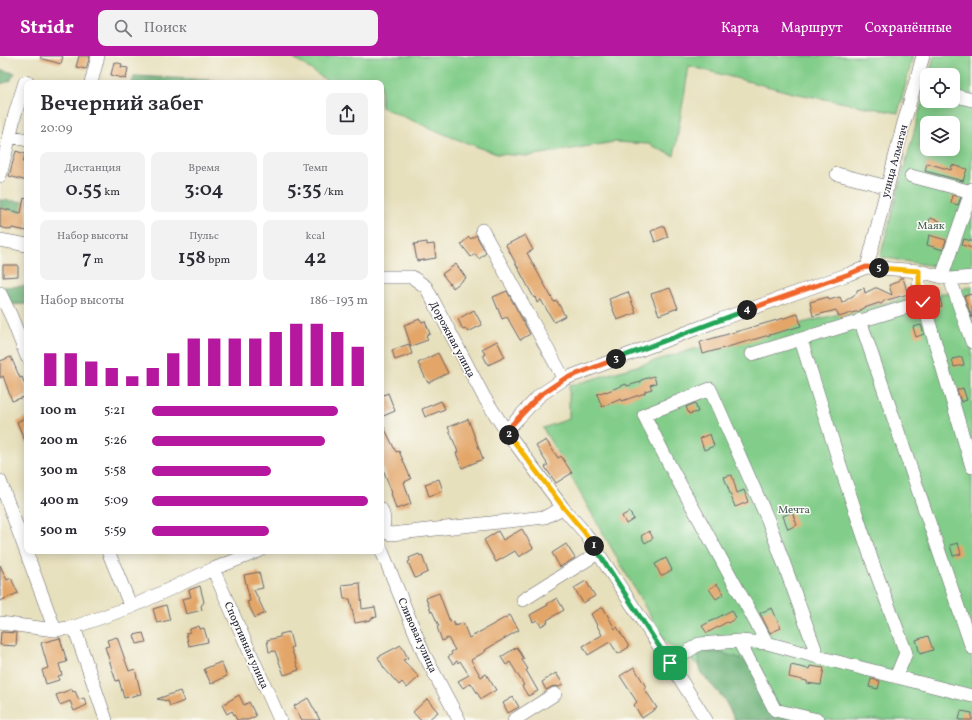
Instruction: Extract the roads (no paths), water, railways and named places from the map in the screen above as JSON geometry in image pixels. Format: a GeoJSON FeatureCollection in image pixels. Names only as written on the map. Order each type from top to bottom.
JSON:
{"type":"FeatureCollection","features":[{"type":"Feature","properties":{"kind":"street"},"geometry":{"type":"LineString","coordinates":[[92,80],[98,56]]}},
{"type":"Feature","properties":{"kind":"street","name":"улица Алмагач"},"geometry":{"type":"LineString","coordinates":[[866,267],[923,56]]}},
{"type":"Feature","properties":{"kind":"street"},"geometry":{"type":"LineString","coordinates":[[0,176],[24,86]]}},
{"type":"Feature","properties":{"kind":"street"},"geometry":{"type":"LineString","coordinates":[[960,97],[972,100]]}},
{"type":"Feature","properties":{"kind":"street"},"geometry":{"type":"LineString","coordinates":[[10,136],[24,139]]}},
{"type":"Feature","properties":{"kind":"street"},"geometry":{"type":"LineString","coordinates":[[837,174],[888,187]]}},
{"type":"Feature","properties":{"kind":"street"},"geometry":{"type":"LineString","coordinates":[[911,176],[972,191],[946,277],[972,342]]}},
{"type":"Feature","properties":{"kind":"street"},"geometry":{"type":"LineString","coordinates":[[482,230],[564,379]]}},
{"type":"Feature","properties":{"kind":"street"},"geometry":{"type":"LineString","coordinates":[[0,240],[24,244]]}},
{"type":"Feature","properties":{"kind":"street"},"geometry":{"type":"LineString","coordinates":[[506,431],[540,395],[564,379],[722,319],[866,267],[919,271],[946,277],[972,277]]}},
{"type":"Feature","properties":{"kind":"street"},"geometry":{"type":"LineString","coordinates":[[919,271],[919,285],[923,302],[972,467]]}},
{"type":"Feature","properties":{"kind":"street","name":"Дорожная улица"},"geometry":{"type":"LineString","coordinates":[[384,277],[412,277],[426,287],[484,397],[506,431],[564,508],[585,533],[706,720]]}},
{"type":"Feature","properties":{"kind":"street"},"geometry":{"type":"LineString","coordinates":[[0,294],[11,316],[24,349]]}},
{"type":"Feature","properties":{"kind":"street"},"geometry":{"type":"LineString","coordinates":[[752,354],[923,302]]}},
{"type":"Feature","properties":{"kind":"street"},"geometry":{"type":"LineString","coordinates":[[860,320],[972,648]]}},
{"type":"Feature","properties":{"kind":"street"},"geometry":{"type":"LineString","coordinates":[[801,340],[874,567],[906,653],[896,677]]}},
{"type":"Feature","properties":{"kind":"street"},"geometry":{"type":"LineString","coordinates":[[767,643],[669,464],[644,415],[710,389],[768,520],[818,657]]}},
{"type":"Feature","properties":{"kind":"street"},"geometry":{"type":"LineString","coordinates":[[0,481],[24,546]]}},
{"type":"Feature","properties":{"kind":"street"},"geometry":{"type":"LineString","coordinates":[[384,532],[391,534],[545,517],[564,508]]}},
{"type":"Feature","properties":{"kind":"street"},"geometry":{"type":"LineString","coordinates":[[523,600],[598,553]]}},
{"type":"Feature","properties":{"kind":"street"},"geometry":{"type":"LineString","coordinates":[[27,554],[55,630]]}},
{"type":"Feature","properties":{"kind":"street"},"geometry":{"type":"LineString","coordinates":[[109,554],[131,607]]}},
{"type":"Feature","properties":{"kind":"street"},"geometry":{"type":"LineString","coordinates":[[0,623],[55,630],[74,627],[131,607],[249,554]]}},
{"type":"Feature","properties":{"kind":"street","name":"Сливовая улица"},"geometry":{"type":"LineString","coordinates":[[383,554],[424,654],[459,720]]}},
{"type":"Feature","properties":{"kind":"street","name":"Спортивная улица"},"geometry":{"type":"LineString","coordinates":[[213,569],[280,720]]}},
{"type":"Feature","properties":{"kind":"street"},"geometry":{"type":"LineString","coordinates":[[74,627],[106,720]]}},
{"type":"Feature","properties":{"kind":"street"},"geometry":{"type":"LineString","coordinates":[[670,663],[699,644],[739,641],[767,643],[972,696]]}},
{"type":"Feature","properties":{"kind":"street"},"geometry":{"type":"LineString","coordinates":[[739,641],[775,710],[818,720]]}},
{"type":"Feature","properties":{"kind":"street"},"geometry":{"type":"LineString","coordinates":[[514,720],[555,694]]}},
{"type":"Feature","properties":{"kind":"park label","name":"Маяк"},"geometry":{"type":"Point","coordinates":[931,225]}},
{"type":"Feature","properties":{"kind":"park label","name":"Мечта"},"geometry":{"type":"Point","coordinates":[794,509]}}]}
